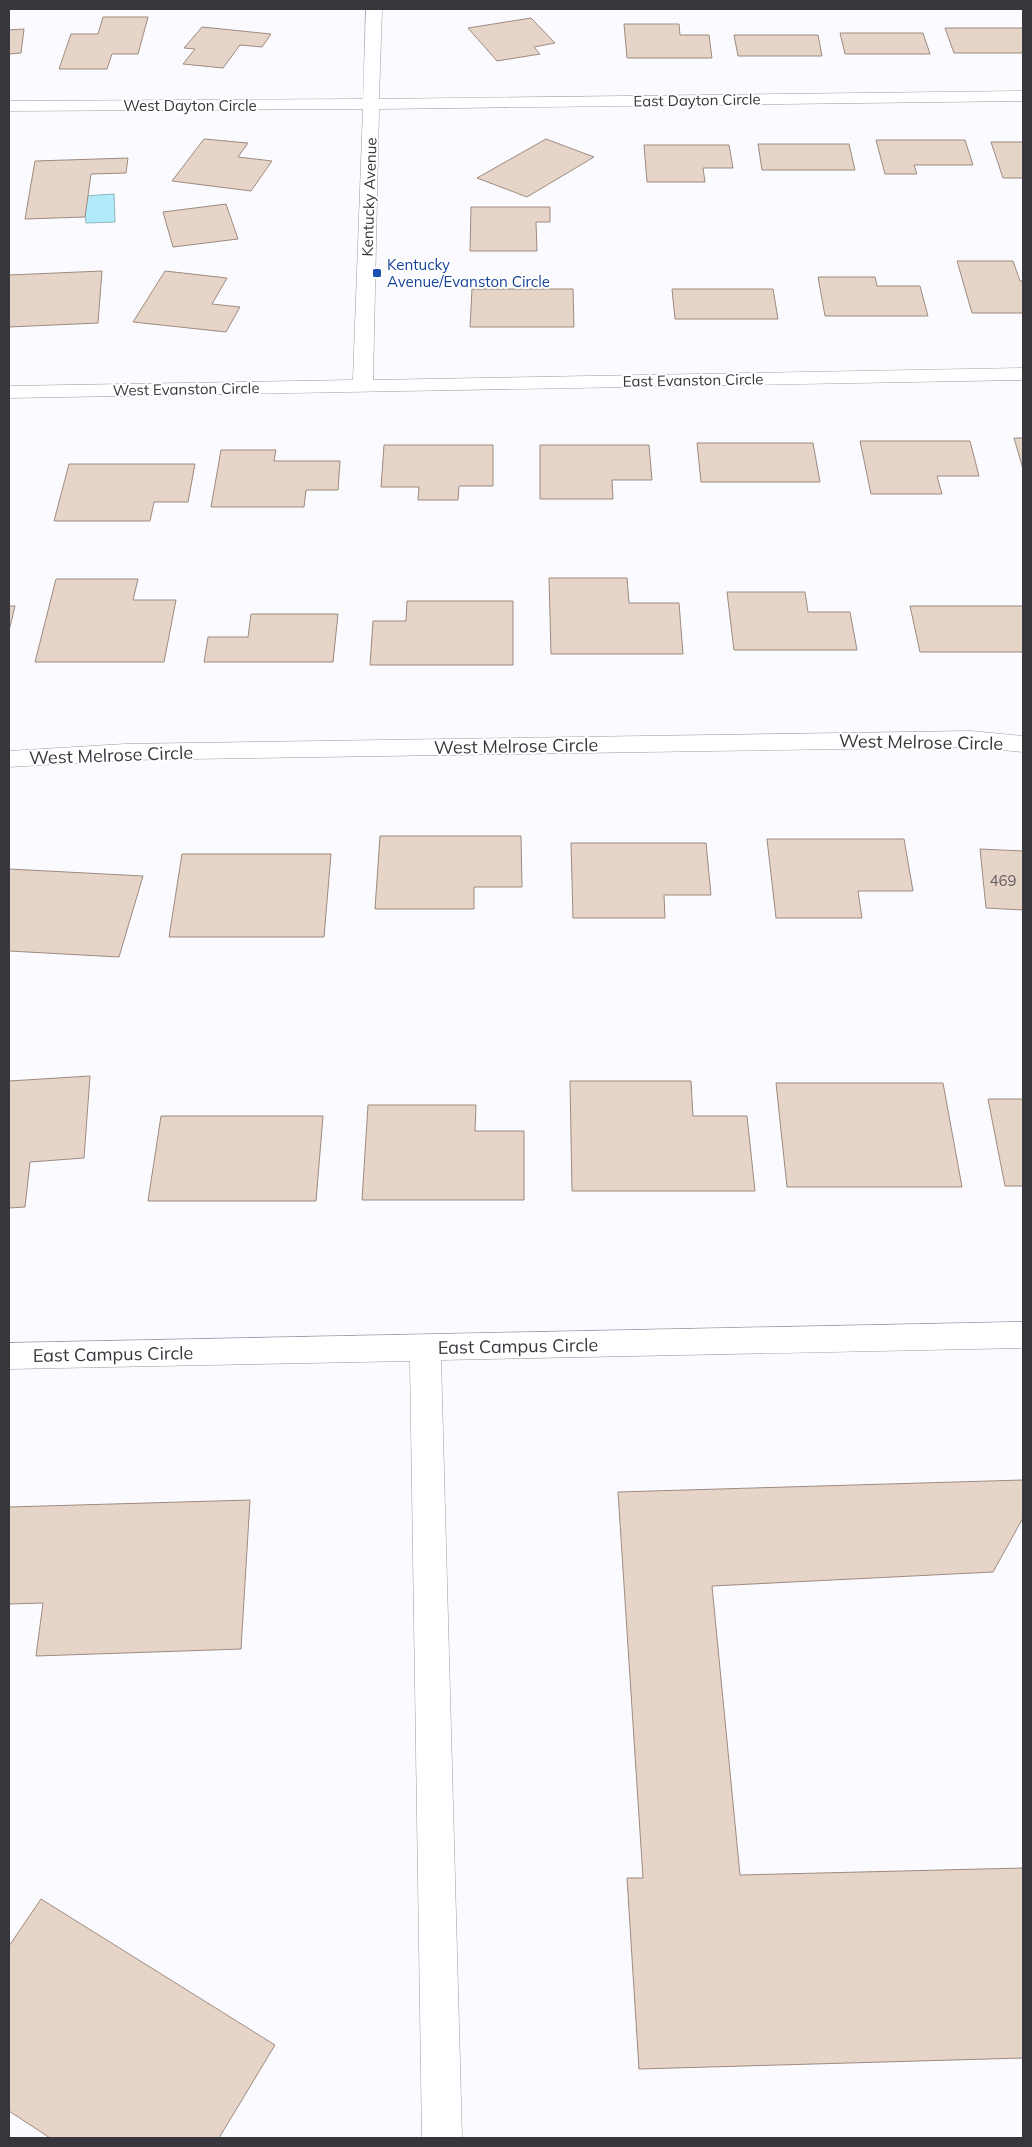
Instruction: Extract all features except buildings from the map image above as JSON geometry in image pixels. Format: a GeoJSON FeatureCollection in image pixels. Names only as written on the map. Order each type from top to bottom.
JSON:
{"type":"FeatureCollection","features":[{"type":"Feature","properties":{"kind":"street","name":"Kentucky Avenue"},"geometry":{"type":"LineString","coordinates":[[363,386],[374,9]]}},
{"type":"Feature","properties":{"kind":"street","name":"East Dayton Circle"},"geometry":{"type":"LineString","coordinates":[[371,104],[1023,96]]}},
{"type":"Feature","properties":{"kind":"street","name":"West Dayton Circle"},"geometry":{"type":"LineString","coordinates":[[9,106],[371,104]]}},
{"type":"Feature","properties":{"kind":"street","name":"East Evanston Circle"},"geometry":{"type":"LineString","coordinates":[[363,386],[1023,374]]}},
{"type":"Feature","properties":{"kind":"street","name":"West Evanston Circle"},"geometry":{"type":"LineString","coordinates":[[9,392],[363,386]]}},
{"type":"Feature","properties":{"kind":"street","name":"West Melrose Circle"},"geometry":{"type":"LineString","coordinates":[[9,759],[135,752],[961,739],[1023,744]]}},
{"type":"Feature","properties":{"kind":"street"},"geometry":{"type":"LineString","coordinates":[[979,1336],[1023,1336]]}},
{"type":"Feature","properties":{"kind":"street","name":"East Campus Circle"},"geometry":{"type":"LineString","coordinates":[[9,1356],[979,1336],[1023,1355]]}},
{"type":"Feature","properties":{"kind":"street"},"geometry":{"type":"LineString","coordinates":[[425,1348],[442,2138]]}},
{"type":"Feature","properties":{"kind":"water"},"geometry":{"type":"Polygon","coordinates":[[[114,194],[115,222],[86,223],[84,196],[114,194]]]}},
{"type":"Feature","properties":{"kind":"place","name":"Kentucky Avenue/Evanston Circle"},"geometry":{"type":"Point","coordinates":[377,273]}}]}
